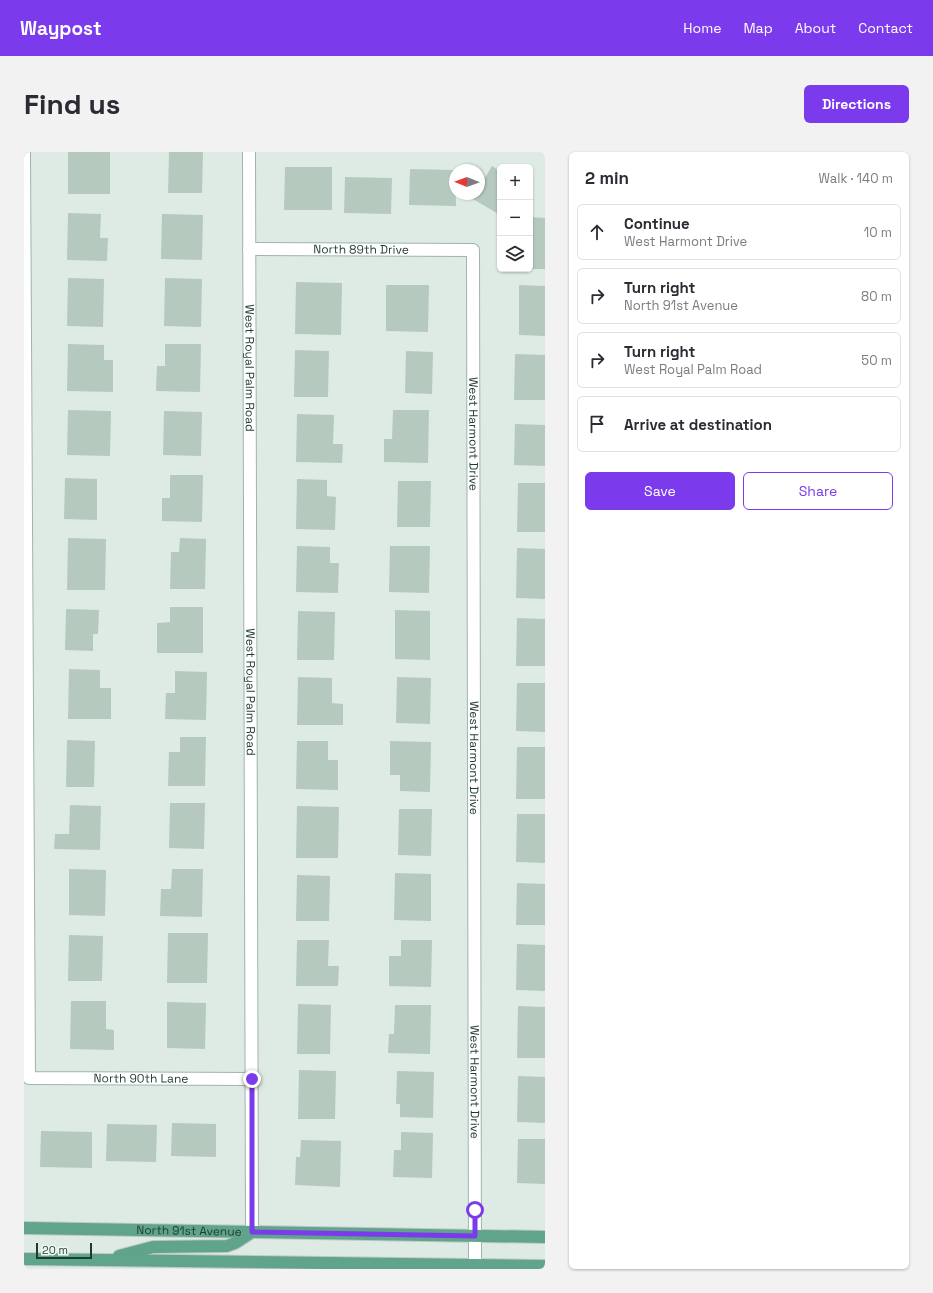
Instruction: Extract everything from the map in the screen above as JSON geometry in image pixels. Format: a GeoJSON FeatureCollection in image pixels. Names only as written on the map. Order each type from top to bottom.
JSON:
{"type":"FeatureCollection","features":[{"type":"Feature","properties":{"kind":"main road","name":"North 91st Avenue"},"geometry":{"type":"LineString","coordinates":[[24,1228],[545,1237]]}},
{"type":"Feature","properties":{"kind":"main road"},"geometry":{"type":"LineString","coordinates":[[106,1260],[153,1247],[227,1246],[235,1243],[252,1232]]}},
{"type":"Feature","properties":{"kind":"main road"},"geometry":{"type":"LineString","coordinates":[[24,1259],[545,1266]]}},
{"type":"Feature","properties":{"kind":"street","name":"North 90th Lane"},"geometry":{"type":"LineString","coordinates":[[24,152],[28,1078],[252,1079]]}},
{"type":"Feature","properties":{"kind":"street","name":"West Royal Palm Road"},"geometry":{"type":"LineString","coordinates":[[249,152],[252,1232]]}},
{"type":"Feature","properties":{"kind":"street","name":"North 89th Drive"},"geometry":{"type":"LineString","coordinates":[[249,249],[473,250]]}},
{"type":"Feature","properties":{"kind":"street","name":"West Harmont Drive"},"geometry":{"type":"LineString","coordinates":[[473,250],[475,1265]]}},
{"type":"Feature","properties":{"kind":"building"},"geometry":{"type":"Polygon","coordinates":[[[68,152],[110,152],[110,194],[68,194],[68,152]]]}},
{"type":"Feature","properties":{"kind":"building"},"geometry":{"type":"Polygon","coordinates":[[[169,152],[203,152],[202,193],[168,193],[169,152]]]}},
{"type":"Feature","properties":{"kind":"building"},"geometry":{"type":"Polygon","coordinates":[[[492,166],[497,169],[497,213],[475,200],[485,200],[485,178],[492,166]]]}},
{"type":"Feature","properties":{"kind":"building"},"geometry":{"type":"Polygon","coordinates":[[[285,167],[332,167],[332,210],[284,210],[285,167]]]}},
{"type":"Feature","properties":{"kind":"building"},"geometry":{"type":"Polygon","coordinates":[[[410,169],[449,170],[449,200],[456,200],[456,206],[409,205],[410,169]]]}},
{"type":"Feature","properties":{"kind":"building"},"geometry":{"type":"Polygon","coordinates":[[[345,177],[392,178],[391,214],[344,213],[345,177]]]}},
{"type":"Feature","properties":{"kind":"building"},"geometry":{"type":"Polygon","coordinates":[[[68,213],[101,214],[100,238],[108,238],[107,261],[67,260],[68,213]]]}},
{"type":"Feature","properties":{"kind":"building"},"geometry":{"type":"Polygon","coordinates":[[[162,214],[203,215],[202,260],[161,259],[162,214]]]}},
{"type":"Feature","properties":{"kind":"building"},"geometry":{"type":"Polygon","coordinates":[[[533,217],[545,218],[545,269],[533,269],[533,217]]]}},
{"type":"Feature","properties":{"kind":"building"},"geometry":{"type":"Polygon","coordinates":[[[68,278],[104,279],[103,327],[67,326],[68,278]]]}},
{"type":"Feature","properties":{"kind":"building"},"geometry":{"type":"Polygon","coordinates":[[[165,278],[202,279],[201,327],[164,326],[165,278]]]}},
{"type":"Feature","properties":{"kind":"building"},"geometry":{"type":"Polygon","coordinates":[[[296,282],[342,283],[341,335],[295,334],[296,282]]]}},
{"type":"Feature","properties":{"kind":"building"},"geometry":{"type":"Polygon","coordinates":[[[386,285],[429,285],[428,332],[386,331],[386,285]]]}},
{"type":"Feature","properties":{"kind":"building"},"geometry":{"type":"Polygon","coordinates":[[[519,285],[545,286],[545,336],[519,335],[519,285]]]}},
{"type":"Feature","properties":{"kind":"building"},"geometry":{"type":"Polygon","coordinates":[[[68,344],[104,345],[104,360],[113,360],[113,392],[67,391],[68,344]]]}},
{"type":"Feature","properties":{"kind":"building"},"geometry":{"type":"Polygon","coordinates":[[[165,344],[201,344],[200,392],[156,391],[157,366],[165,366],[165,344]]]}},
{"type":"Feature","properties":{"kind":"building"},"geometry":{"type":"Polygon","coordinates":[[[295,350],[329,351],[328,397],[294,397],[295,350]]]}},
{"type":"Feature","properties":{"kind":"building"},"geometry":{"type":"Polygon","coordinates":[[[406,351],[433,352],[432,394],[405,393],[406,351]]]}},
{"type":"Feature","properties":{"kind":"building"},"geometry":{"type":"Polygon","coordinates":[[[515,354],[545,355],[545,400],[514,400],[515,354]]]}},
{"type":"Feature","properties":{"kind":"building"},"geometry":{"type":"Polygon","coordinates":[[[68,410],[111,411],[110,456],[67,455],[68,410]]]}},
{"type":"Feature","properties":{"kind":"building"},"geometry":{"type":"Polygon","coordinates":[[[393,410],[429,410],[428,463],[384,462],[384,439],[392,439],[393,410]]]}},
{"type":"Feature","properties":{"kind":"building"},"geometry":{"type":"Polygon","coordinates":[[[164,411],[202,412],[201,456],[163,455],[164,411]]]}},
{"type":"Feature","properties":{"kind":"building"},"geometry":{"type":"Polygon","coordinates":[[[297,414],[334,415],[333,444],[343,444],[342,463],[296,462],[297,414]]]}},
{"type":"Feature","properties":{"kind":"building"},"geometry":{"type":"Polygon","coordinates":[[[515,424],[545,425],[545,466],[514,465],[515,424]]]}},
{"type":"Feature","properties":{"kind":"building"},"geometry":{"type":"Polygon","coordinates":[[[170,475],[203,475],[202,522],[162,521],[162,498],[170,498],[170,475]]]}},
{"type":"Feature","properties":{"kind":"building"},"geometry":{"type":"Polygon","coordinates":[[[65,478],[97,479],[97,520],[64,519],[65,478]]]}},
{"type":"Feature","properties":{"kind":"building"},"geometry":{"type":"Polygon","coordinates":[[[297,479],[327,480],[327,496],[336,497],[335,530],[296,529],[297,479]]]}},
{"type":"Feature","properties":{"kind":"building"},"geometry":{"type":"Polygon","coordinates":[[[398,481],[431,481],[430,527],[397,527],[398,481]]]}},
{"type":"Feature","properties":{"kind":"building"},"geometry":{"type":"Polygon","coordinates":[[[518,483],[545,483],[545,532],[517,532],[518,483]]]}},
{"type":"Feature","properties":{"kind":"building"},"geometry":{"type":"Polygon","coordinates":[[[68,538],[106,539],[105,590],[67,590],[68,538]]]}},
{"type":"Feature","properties":{"kind":"building"},"geometry":{"type":"Polygon","coordinates":[[[180,538],[206,539],[205,589],[170,589],[171,552],[179,552],[180,538]]]}},
{"type":"Feature","properties":{"kind":"building"},"geometry":{"type":"Polygon","coordinates":[[[297,546],[330,547],[330,563],[339,563],[338,593],[296,592],[297,546]]]}},
{"type":"Feature","properties":{"kind":"building"},"geometry":{"type":"Polygon","coordinates":[[[390,546],[430,546],[429,593],[389,592],[390,546]]]}},
{"type":"Feature","properties":{"kind":"building"},"geometry":{"type":"Polygon","coordinates":[[[517,548],[545,549],[545,599],[516,598],[517,548]]]}},
{"type":"Feature","properties":{"kind":"building"},"geometry":{"type":"Polygon","coordinates":[[[170,607],[203,607],[203,653],[157,653],[157,623],[170,622],[170,607]]]}},
{"type":"Feature","properties":{"kind":"building"},"geometry":{"type":"Polygon","coordinates":[[[66,609],[99,610],[98,634],[93,634],[93,651],[65,650],[66,609]]]}},
{"type":"Feature","properties":{"kind":"building"},"geometry":{"type":"Polygon","coordinates":[[[395,610],[430,611],[430,660],[395,659],[395,610]]]}},
{"type":"Feature","properties":{"kind":"building"},"geometry":{"type":"Polygon","coordinates":[[[298,611],[335,612],[334,660],[297,660],[298,611]]]}},
{"type":"Feature","properties":{"kind":"building"},"geometry":{"type":"Polygon","coordinates":[[[517,618],[545,619],[545,666],[516,666],[517,618]]]}},
{"type":"Feature","properties":{"kind":"building"},"geometry":{"type":"Polygon","coordinates":[[[69,669],[100,670],[100,688],[111,688],[111,719],[68,719],[69,669]]]}},
{"type":"Feature","properties":{"kind":"building"},"geometry":{"type":"Polygon","coordinates":[[[175,671],[207,672],[206,720],[165,719],[166,693],[175,693],[175,671]]]}},
{"type":"Feature","properties":{"kind":"building"},"geometry":{"type":"Polygon","coordinates":[[[298,677],[332,678],[332,703],[343,704],[343,725],[297,725],[298,677]]]}},
{"type":"Feature","properties":{"kind":"building"},"geometry":{"type":"Polygon","coordinates":[[[397,677],[431,678],[430,724],[396,723],[397,677]]]}},
{"type":"Feature","properties":{"kind":"building"},"geometry":{"type":"Polygon","coordinates":[[[517,683],[545,683],[545,732],[516,731],[517,683]]]}},
{"type":"Feature","properties":{"kind":"building"},"geometry":{"type":"Polygon","coordinates":[[[180,737],[206,737],[205,786],[168,786],[169,752],[180,752],[180,737]]]}},
{"type":"Feature","properties":{"kind":"building"},"geometry":{"type":"Polygon","coordinates":[[[67,740],[95,741],[94,787],[66,787],[67,740]]]}},
{"type":"Feature","properties":{"kind":"building"},"geometry":{"type":"Polygon","coordinates":[[[297,741],[328,741],[328,760],[338,760],[338,790],[296,789],[297,741]]]}},
{"type":"Feature","properties":{"kind":"building"},"geometry":{"type":"Polygon","coordinates":[[[390,741],[431,742],[430,792],[400,791],[400,775],[390,775],[390,741]]]}},
{"type":"Feature","properties":{"kind":"building"},"geometry":{"type":"Polygon","coordinates":[[[517,747],[545,747],[545,799],[516,799],[517,747]]]}},
{"type":"Feature","properties":{"kind":"building"},"geometry":{"type":"Polygon","coordinates":[[[170,803],[205,803],[204,849],[169,848],[170,803]]]}},
{"type":"Feature","properties":{"kind":"building"},"geometry":{"type":"Polygon","coordinates":[[[70,805],[101,806],[100,850],[54,849],[55,834],[69,834],[70,805]]]}},
{"type":"Feature","properties":{"kind":"building"},"geometry":{"type":"Polygon","coordinates":[[[297,806],[339,807],[338,858],[296,858],[297,806]]]}},
{"type":"Feature","properties":{"kind":"building"},"geometry":{"type":"Polygon","coordinates":[[[399,809],[432,809],[431,856],[398,855],[399,809]]]}},
{"type":"Feature","properties":{"kind":"building"},"geometry":{"type":"Polygon","coordinates":[[[517,814],[545,814],[545,863],[516,862],[517,814]]]}},
{"type":"Feature","properties":{"kind":"building"},"geometry":{"type":"Polygon","coordinates":[[[69,869],[106,870],[105,916],[69,915],[69,869]]]}},
{"type":"Feature","properties":{"kind":"building"},"geometry":{"type":"Polygon","coordinates":[[[172,869],[203,869],[202,917],[160,916],[161,889],[171,889],[172,869]]]}},
{"type":"Feature","properties":{"kind":"building"},"geometry":{"type":"Polygon","coordinates":[[[395,873],[431,874],[431,921],[394,920],[395,873]]]}},
{"type":"Feature","properties":{"kind":"building"},"geometry":{"type":"Polygon","coordinates":[[[297,875],[330,876],[329,921],[296,921],[297,875]]]}},
{"type":"Feature","properties":{"kind":"building"},"geometry":{"type":"Polygon","coordinates":[[[517,883],[545,884],[545,925],[516,925],[517,883]]]}},
{"type":"Feature","properties":{"kind":"building"},"geometry":{"type":"Polygon","coordinates":[[[168,933],[208,933],[207,983],[167,983],[168,933]]]}},
{"type":"Feature","properties":{"kind":"building"},"geometry":{"type":"Polygon","coordinates":[[[69,935],[103,936],[102,981],[68,981],[69,935]]]}},
{"type":"Feature","properties":{"kind":"building"},"geometry":{"type":"Polygon","coordinates":[[[297,940],[329,940],[328,966],[339,966],[338,986],[296,986],[297,940]]]}},
{"type":"Feature","properties":{"kind":"building"},"geometry":{"type":"Polygon","coordinates":[[[401,940],[432,940],[431,987],[389,986],[389,956],[401,956],[401,940]]]}},
{"type":"Feature","properties":{"kind":"building"},"geometry":{"type":"Polygon","coordinates":[[[517,944],[545,945],[545,991],[516,990],[517,944]]]}},
{"type":"Feature","properties":{"kind":"building"},"geometry":{"type":"Polygon","coordinates":[[[71,1001],[106,1001],[106,1029],[114,1030],[114,1050],[70,1049],[71,1001]]]}},
{"type":"Feature","properties":{"kind":"building"},"geometry":{"type":"Polygon","coordinates":[[[167,1002],[206,1003],[205,1049],[167,1048],[167,1002]]]}},
{"type":"Feature","properties":{"kind":"building"},"geometry":{"type":"Polygon","coordinates":[[[298,1004],[331,1005],[330,1054],[297,1054],[298,1004]]]}},
{"type":"Feature","properties":{"kind":"building"},"geometry":{"type":"Polygon","coordinates":[[[395,1005],[431,1005],[430,1054],[388,1053],[389,1034],[394,1034],[395,1005]]]}},
{"type":"Feature","properties":{"kind":"building"},"geometry":{"type":"Polygon","coordinates":[[[518,1006],[545,1007],[545,1058],[517,1058],[518,1006]]]}},
{"type":"Feature","properties":{"kind":"building"},"geometry":{"type":"Polygon","coordinates":[[[299,1070],[336,1071],[335,1119],[298,1119],[299,1070]]]}},
{"type":"Feature","properties":{"kind":"building"},"geometry":{"type":"Polygon","coordinates":[[[397,1071],[434,1072],[433,1118],[400,1117],[400,1104],[396,1104],[397,1071]]]}},
{"type":"Feature","properties":{"kind":"building"},"geometry":{"type":"Polygon","coordinates":[[[518,1076],[545,1077],[545,1123],[517,1122],[518,1076]]]}},
{"type":"Feature","properties":{"kind":"building"},"geometry":{"type":"Polygon","coordinates":[[[172,1123],[216,1124],[216,1157],[171,1156],[172,1123]]]}},
{"type":"Feature","properties":{"kind":"building"},"geometry":{"type":"Polygon","coordinates":[[[107,1124],[157,1125],[156,1162],[106,1161],[107,1124]]]}},
{"type":"Feature","properties":{"kind":"building"},"geometry":{"type":"Polygon","coordinates":[[[41,1131],[92,1132],[92,1168],[40,1167],[41,1131]]]}},
{"type":"Feature","properties":{"kind":"building"},"geometry":{"type":"Polygon","coordinates":[[[401,1132],[433,1133],[432,1178],[393,1177],[394,1150],[401,1150],[401,1132]]]}},
{"type":"Feature","properties":{"kind":"building"},"geometry":{"type":"Polygon","coordinates":[[[518,1139],[545,1139],[545,1184],[517,1183],[518,1139]]]}},
{"type":"Feature","properties":{"kind":"building"},"geometry":{"type":"Polygon","coordinates":[[[301,1140],[341,1141],[340,1187],[295,1185],[296,1157],[300,1157],[301,1140]]]}},
{"type":"Feature","properties":{"kind":"route"},"geometry":{"type":"LineString","coordinates":[[252,1079],[252,1232],[475,1236],[475,1210]]}}]}
